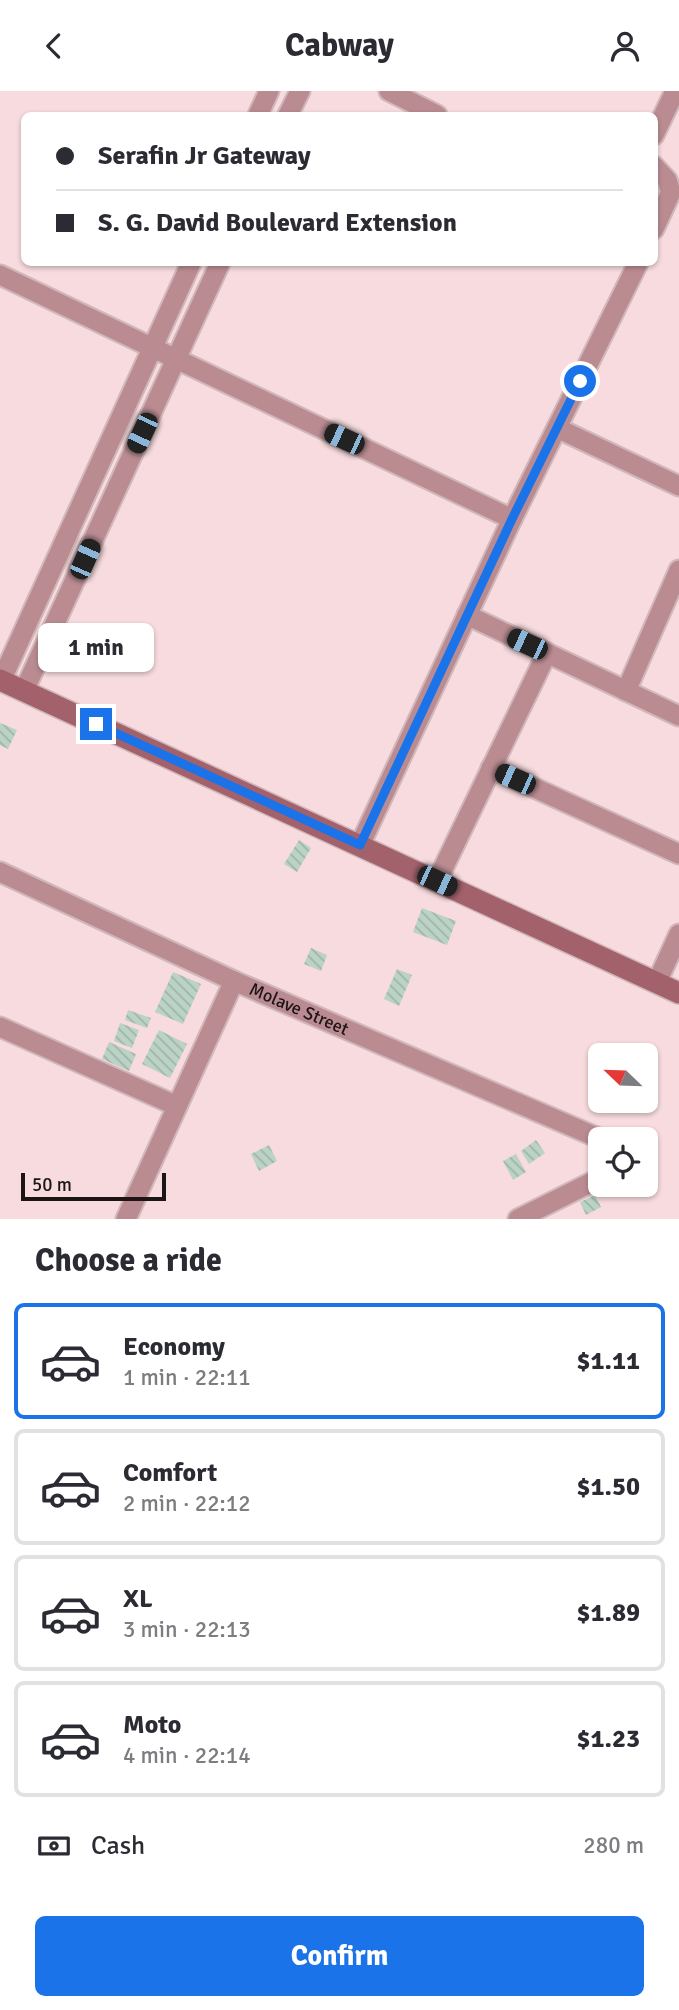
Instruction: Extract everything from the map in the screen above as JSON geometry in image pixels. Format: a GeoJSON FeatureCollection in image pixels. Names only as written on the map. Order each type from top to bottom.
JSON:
{"type":"FeatureCollection","features":[{"type":"Feature","properties":{"kind":"street"},"geometry":{"type":"LineString","coordinates":[[259,112],[269,91]]}},
{"type":"Feature","properties":{"kind":"street"},"geometry":{"type":"LineString","coordinates":[[290,112],[300,91]]}},
{"type":"Feature","properties":{"kind":"street"},"geometry":{"type":"LineString","coordinates":[[389,91],[431,112]]}},
{"type":"Feature","properties":{"kind":"street"},"geometry":{"type":"LineString","coordinates":[[658,127],[675,91]]}},
{"type":"Feature","properties":{"kind":"street"},"geometry":{"type":"LineString","coordinates":[[658,170],[667,180],[671,192],[658,220]]}},
{"type":"Feature","properties":{"kind":"street"},"geometry":{"type":"LineString","coordinates":[[190,266],[1,680],[679,993]]}},
{"type":"Feature","properties":{"kind":"street"},"geometry":{"type":"LineString","coordinates":[[24,691],[219,266]]}},
{"type":"Feature","properties":{"kind":"street"},"geometry":{"type":"LineString","coordinates":[[360,845],[512,519],[637,266]]}},
{"type":"Feature","properties":{"kind":"street"},"geometry":{"type":"LineString","coordinates":[[0,275],[512,519]]}},
{"type":"Feature","properties":{"kind":"street"},"geometry":{"type":"LineString","coordinates":[[556,428],[679,486]]}},
{"type":"Feature","properties":{"kind":"street"},"geometry":{"type":"LineString","coordinates":[[626,691],[679,571]]}},
{"type":"Feature","properties":{"kind":"street"},"geometry":{"type":"LineString","coordinates":[[467,615],[679,716]]}},
{"type":"Feature","properties":{"kind":"street"},"geometry":{"type":"LineString","coordinates":[[437,881],[547,653]]}},
{"type":"Feature","properties":{"kind":"street"},"geometry":{"type":"LineString","coordinates":[[491,768],[679,854]]}},
{"type":"Feature","properties":{"kind":"street","name":"Molave Street"},"geometry":{"type":"LineString","coordinates":[[0,872],[234,981],[588,1133]]}},
{"type":"Feature","properties":{"kind":"street"},"geometry":{"type":"LineString","coordinates":[[657,982],[679,934]]}},
{"type":"Feature","properties":{"kind":"street"},"geometry":{"type":"LineString","coordinates":[[127,1219],[234,981]]}},
{"type":"Feature","properties":{"kind":"street"},"geometry":{"type":"LineString","coordinates":[[0,1027],[177,1106]]}},
{"type":"Feature","properties":{"kind":"street"},"geometry":{"type":"LineString","coordinates":[[518,1219],[588,1184]]}},
{"type":"Feature","properties":{"kind":"building"},"geometry":{"type":"Polygon","coordinates":[[[0,723],[17,730],[8,749],[0,745],[0,723]]]}},
{"type":"Feature","properties":{"kind":"building"},"geometry":{"type":"Polygon","coordinates":[[[299,840],[311,848],[297,872],[284,864],[299,840]]]}},
{"type":"Feature","properties":{"kind":"building"},"geometry":{"type":"Polygon","coordinates":[[[422,908],[456,921],[447,945],[413,932],[422,908]]]}},
{"type":"Feature","properties":{"kind":"building"},"geometry":{"type":"Polygon","coordinates":[[[311,948],[327,955],[321,971],[304,964],[311,948]]]}},
{"type":"Feature","properties":{"kind":"building"},"geometry":{"type":"Polygon","coordinates":[[[397,969],[412,975],[399,1006],[384,999],[397,969]]]}},
{"type":"Feature","properties":{"kind":"building"},"geometry":{"type":"Polygon","coordinates":[[[173,972],[201,984],[183,1024],[155,1012],[173,972]]]}},
{"type":"Feature","properties":{"kind":"building"},"geometry":{"type":"Polygon","coordinates":[[[128,1010],[151,1018],[147,1028],[125,1020],[128,1010]]]}},
{"type":"Feature","properties":{"kind":"building"},"geometry":{"type":"Polygon","coordinates":[[[120,1023],[139,1030],[132,1048],[114,1041],[120,1023]]]}},
{"type":"Feature","properties":{"kind":"building"},"geometry":{"type":"Polygon","coordinates":[[[159,1030],[187,1044],[170,1078],[142,1064],[159,1030]]]}},
{"type":"Feature","properties":{"kind":"building"},"geometry":{"type":"Polygon","coordinates":[[[109,1042],[136,1054],[129,1071],[102,1059],[109,1042]]]}},
{"type":"Feature","properties":{"kind":"building"},"geometry":{"type":"Polygon","coordinates":[[[536,1140],[545,1153],[529,1164],[521,1151],[536,1140]]]}},
{"type":"Feature","properties":{"kind":"building"},"geometry":{"type":"Polygon","coordinates":[[[269,1145],[277,1161],[259,1171],[251,1154],[269,1145]]]}},
{"type":"Feature","properties":{"kind":"building"},"geometry":{"type":"Polygon","coordinates":[[[516,1154],[526,1172],[513,1180],[503,1161],[516,1154]]]}},
{"type":"Feature","properties":{"kind":"building"},"geometry":{"type":"Polygon","coordinates":[[[596,1197],[601,1207],[586,1215],[580,1202],[596,1197]]]}},
{"type":"Feature","properties":{"kind":"route"},"geometry":{"type":"LineString","coordinates":[[96,724],[360,845],[512,519],[580,381]]}}]}
